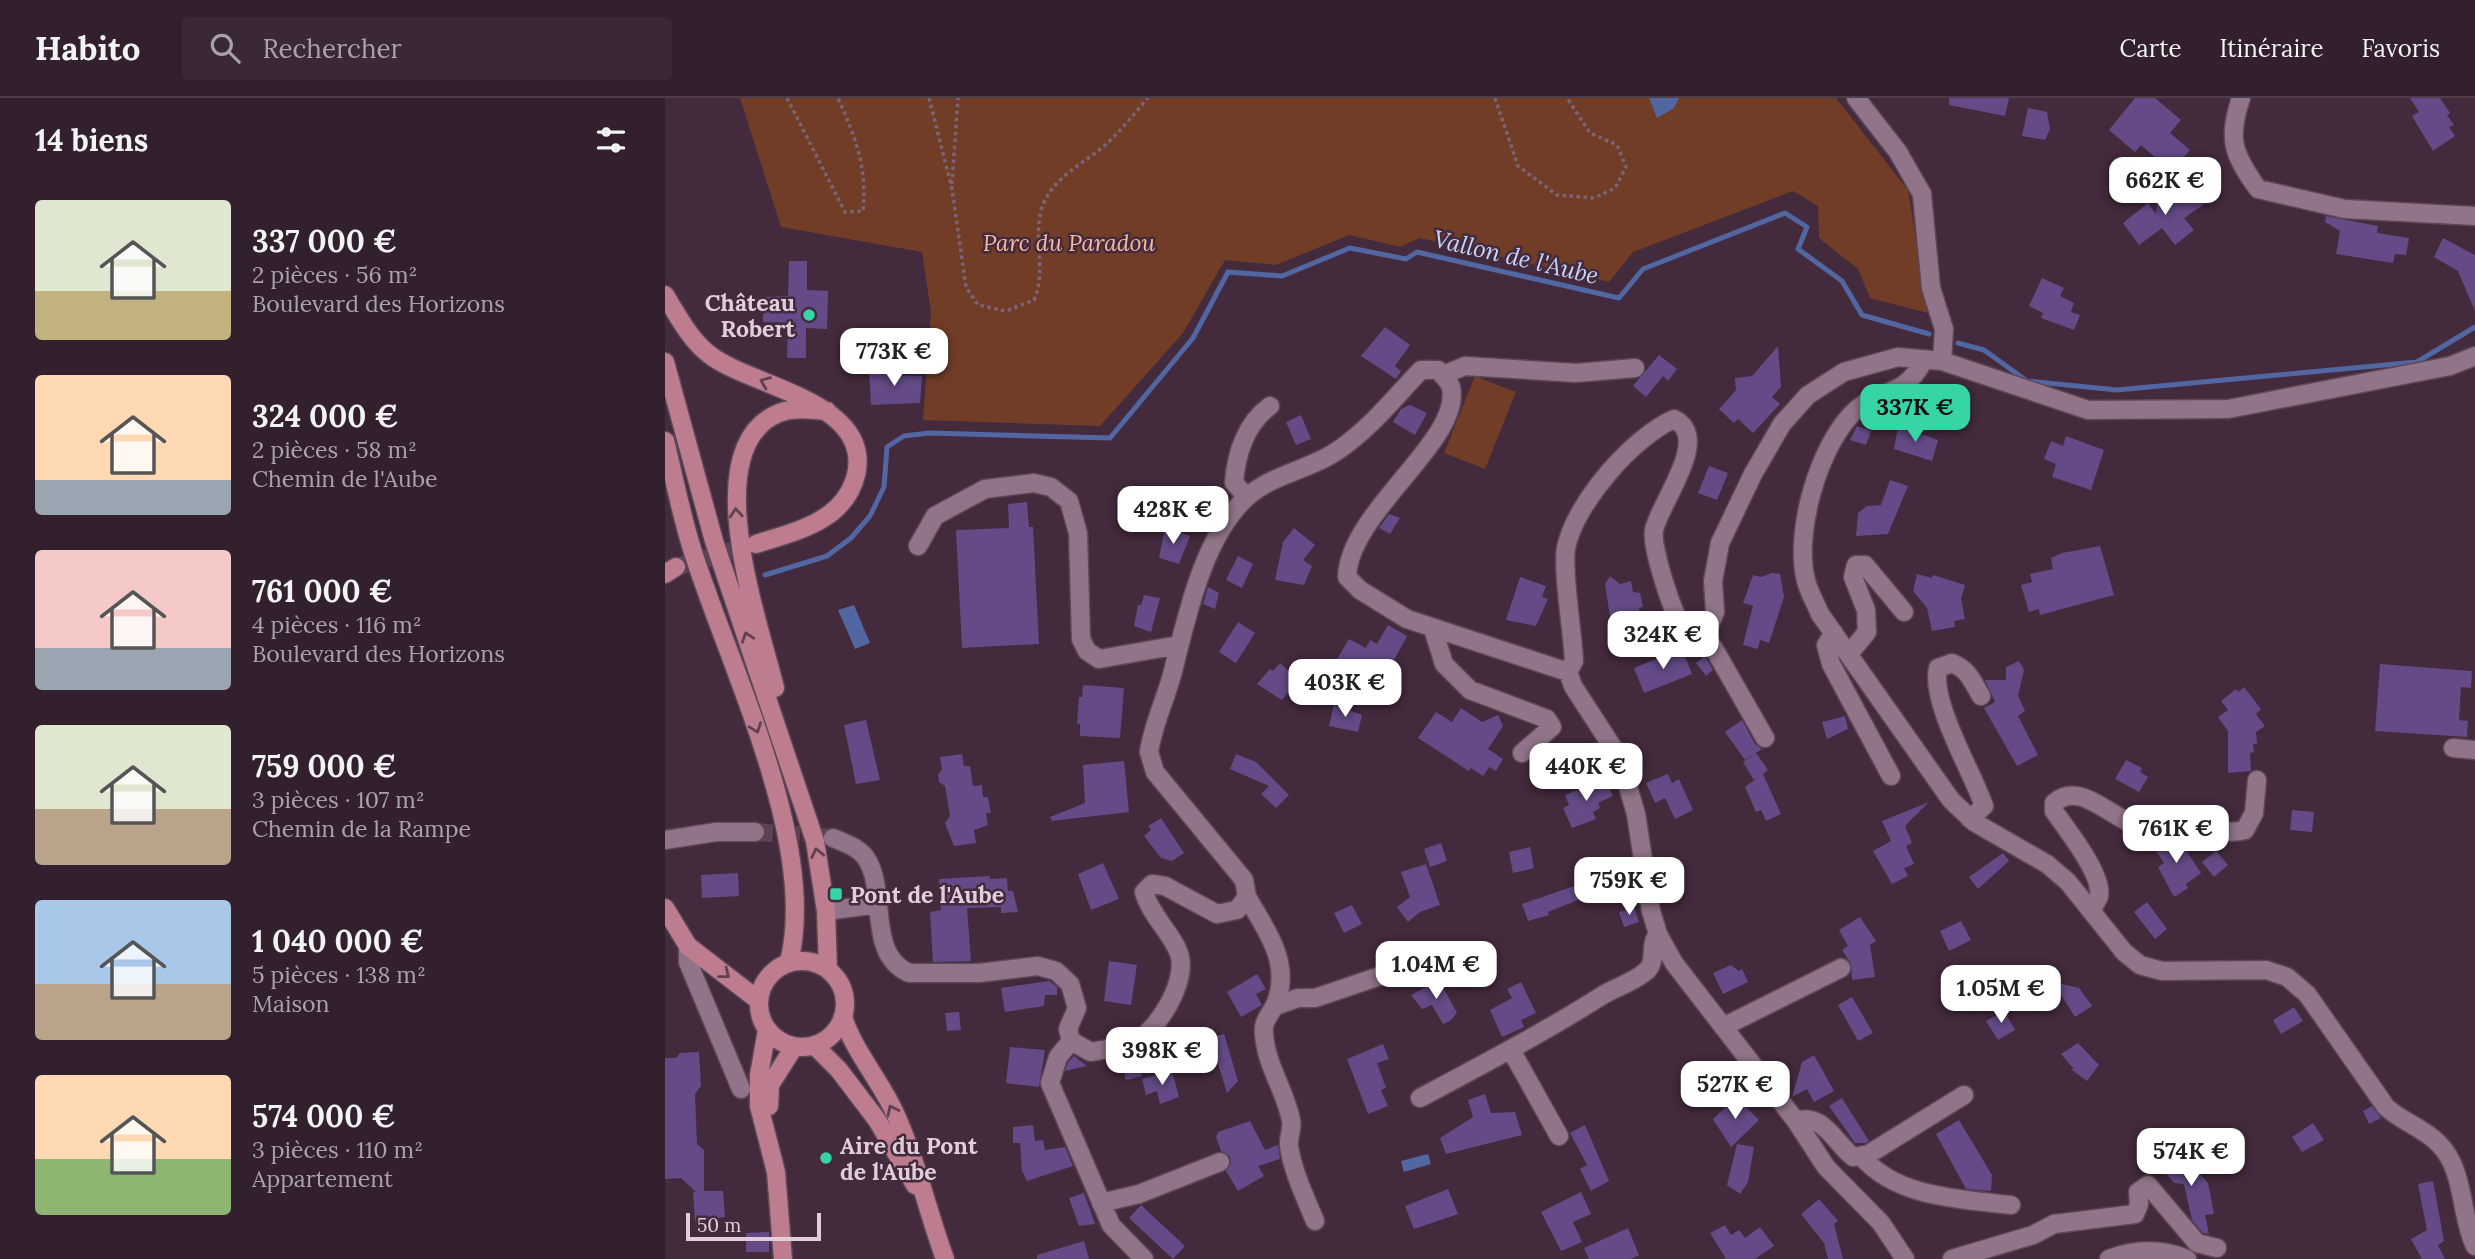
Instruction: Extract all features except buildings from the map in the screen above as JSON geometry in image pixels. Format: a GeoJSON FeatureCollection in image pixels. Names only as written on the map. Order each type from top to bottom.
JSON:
{"type":"FeatureCollection","features":[{"type":"Feature","properties":{"kind":"main road"},"geometry":{"type":"LineString","coordinates":[[665,295],[693,339],[709,354],[726,366],[827,411],[850,435],[856,454],[857,471],[852,486],[831,516],[808,527],[755,544]]}},
{"type":"Feature","properties":{"kind":"main road"},"geometry":{"type":"LineString","coordinates":[[665,362],[713,541],[801,794]]}},
{"type":"Feature","properties":{"kind":"main road"},"geometry":{"type":"LineString","coordinates":[[827,411],[793,410],[778,413],[764,422],[744,449],[736,482],[738,528],[819,860],[826,911],[828,970]]}},
{"type":"Feature","properties":{"kind":"main road"},"geometry":{"type":"LineString","coordinates":[[665,441],[691,548],[766,758],[780,814],[789,855],[797,928],[789,962]]}},
{"type":"Feature","properties":{"kind":"main road"},"geometry":{"type":"LineString","coordinates":[[665,908],[688,946],[758,1000]]}},
{"type":"Feature","properties":{"kind":"main road"},"geometry":{"type":"LineString","coordinates":[[810,961],[828,970],[842,987],[845,1002],[843,1017],[831,1036],[814,1045],[794,1046],[774,1038],[760,1016],[758,1000],[768,976],[789,962],[810,961]]}},
{"type":"Feature","properties":{"kind":"main road"},"geometry":{"type":"LineString","coordinates":[[843,1017],[848,1032],[894,1111],[912,1156],[922,1197],[945,1259]]}},
{"type":"Feature","properties":{"kind":"main road"},"geometry":{"type":"LineString","coordinates":[[767,1030],[759,1075],[759,1106],[768,1138],[782,1218],[783,1259]]}},
{"type":"Feature","properties":{"kind":"main road"},"geometry":{"type":"LineString","coordinates":[[814,1045],[839,1070],[877,1120],[922,1197]]}},
{"type":"Feature","properties":{"kind":"main road"},"geometry":{"type":"LineString","coordinates":[[768,1138],[770,1085],[794,1046]]}},
{"type":"Feature","properties":{"kind":"street"},"geometry":{"type":"LineString","coordinates":[[1856,98],[1898,152],[1922,194],[1931,288],[1944,329],[1933,361],[1912,381],[1859,408],[1837,431],[1819,466],[1804,537],[1806,582],[1820,614],[1951,800],[1971,818],[2047,864],[2068,882],[2124,952],[2140,965],[2162,971],[2266,970],[2287,977],[2307,995],[2386,1107],[2401,1120],[2427,1133],[2441,1145],[2460,1187],[2466,1227],[2475,1246]]}},
{"type":"Feature","properties":{"kind":"street"},"geometry":{"type":"LineString","coordinates":[[2241,98],[2232,124],[2236,158],[2258,188],[2345,209],[2475,216]]}},
{"type":"Feature","properties":{"kind":"street"},"geometry":{"type":"LineString","coordinates":[[1702,635],[1708,629],[1715,612],[1713,581],[1720,543],[1753,474],[1782,424],[1808,395],[1844,372],[1898,356],[1933,361],[2088,410],[2228,410],[2450,366],[2475,356]]}},
{"type":"Feature","properties":{"kind":"street"},"geometry":{"type":"LineString","coordinates":[[1443,375],[1465,366],[1576,373],[1635,368]]}},
{"type":"Feature","properties":{"kind":"street"},"geometry":{"type":"LineString","coordinates":[[1315,1221],[1292,1162],[1288,1138],[1292,1122],[1270,1063],[1263,1032],[1265,1019],[1275,1006],[1281,988],[1278,949],[1247,897],[1244,880],[1155,772],[1149,752],[1152,730],[1186,615],[1209,556],[1228,521],[1247,497],[1275,479],[1335,453],[1365,430],[1420,370],[1438,370],[1451,385],[1451,406],[1433,439],[1360,533],[1348,558],[1347,577],[1360,590],[1407,619],[1568,672]]}},
{"type":"Feature","properties":{"kind":"street"},"geometry":{"type":"LineString","coordinates":[[1247,497],[1234,483],[1235,464],[1249,427],[1260,413],[1270,406]]}},
{"type":"Feature","properties":{"kind":"street"},"geometry":{"type":"LineString","coordinates":[[1765,738],[1713,647],[1702,635],[1694,634],[1683,627],[1656,560],[1654,530],[1688,452],[1689,434],[1683,424],[1674,419],[1654,428],[1612,471],[1575,518],[1565,551],[1574,661],[1568,672],[1573,686],[1617,754],[1624,773],[1636,814],[1658,934],[1674,963],[1796,1121],[1826,1167],[1881,1223],[1905,1259]]}},
{"type":"Feature","properties":{"kind":"street"},"geometry":{"type":"LineString","coordinates":[[918,546],[935,516],[985,489],[1034,483],[1051,487],[1069,501],[1078,533],[1081,639],[1087,652],[1099,659],[1179,645]]}},
{"type":"Feature","properties":{"kind":"street"},"geometry":{"type":"LineString","coordinates":[[1849,654],[1867,632],[1866,610],[1853,577],[1856,565],[1865,565],[1905,612]]}},
{"type":"Feature","properties":{"kind":"street"},"geometry":{"type":"LineString","coordinates":[[1433,629],[1444,664],[1470,690],[1547,719],[1552,727],[1522,753]]}},
{"type":"Feature","properties":{"kind":"street"},"geometry":{"type":"LineString","coordinates":[[1834,633],[1826,645],[1831,664],[1891,776]]}},
{"type":"Feature","properties":{"kind":"street"},"geometry":{"type":"LineString","coordinates":[[1971,818],[1984,806],[1952,734],[1936,678],[1938,668],[1952,663],[1961,667],[1970,674],[1981,696]]}},
{"type":"Feature","properties":{"kind":"street"},"geometry":{"type":"LineString","coordinates":[[2453,748],[2475,750]]}},
{"type":"Feature","properties":{"kind":"street"},"geometry":{"type":"LineString","coordinates":[[2091,911],[2099,895],[2098,888],[2083,853],[2054,811],[2054,803],[2062,796],[2078,795],[2141,826],[2172,821],[2230,834],[2245,830],[2250,822],[2254,813],[2257,780]]}},
{"type":"Feature","properties":{"kind":"street"},"geometry":{"type":"LineString","coordinates":[[665,840],[716,832],[755,832]]}},
{"type":"Feature","properties":{"kind":"street"},"geometry":{"type":"LineString","coordinates":[[833,838],[851,845],[866,858],[885,945],[895,964],[909,973],[979,973],[1038,966],[1056,971],[1070,984],[1077,1008],[1068,1029],[1071,1041],[1091,1052],[1135,1042],[1157,1021],[1176,993],[1180,957],[1147,903],[1144,892],[1152,884],[1165,886],[1217,914],[1237,910],[1247,897]]}},
{"type":"Feature","properties":{"kind":"street"},"geometry":{"type":"LineString","coordinates":[[826,911],[878,904]]}},
{"type":"Feature","properties":{"kind":"street"},"geometry":{"type":"LineString","coordinates":[[1420,1098],[1511,1050],[1645,972],[1653,963],[1652,941],[1658,934]]}},
{"type":"Feature","properties":{"kind":"street"},"geometry":{"type":"LineString","coordinates":[[688,946],[688,962],[741,1089]]}},
{"type":"Feature","properties":{"kind":"street"},"geometry":{"type":"LineString","coordinates":[[1275,1006],[1298,998],[1315,998],[1451,953]]}},
{"type":"Feature","properties":{"kind":"street"},"geometry":{"type":"LineString","coordinates":[[1723,1027],[1841,968]]}},
{"type":"Feature","properties":{"kind":"street"},"geometry":{"type":"LineString","coordinates":[[1071,1041],[1058,1057],[1050,1083],[1111,1225],[1143,1259]]}},
{"type":"Feature","properties":{"kind":"street"},"geometry":{"type":"LineString","coordinates":[[1511,1050],[1559,1136]]}},
{"type":"Feature","properties":{"kind":"street"},"geometry":{"type":"LineString","coordinates":[[1796,1121],[1807,1118],[1820,1122],[1853,1157],[1861,1156],[1869,1154],[1964,1095]]}},
{"type":"Feature","properties":{"kind":"street"},"geometry":{"type":"LineString","coordinates":[[1861,1156],[1871,1167],[1929,1196],[2011,1205]]}},
{"type":"Feature","properties":{"kind":"street"},"geometry":{"type":"LineString","coordinates":[[1101,1203],[1139,1194],[1220,1162]]}},
{"type":"Feature","properties":{"kind":"street"},"geometry":{"type":"LineString","coordinates":[[1952,1259],[2033,1235],[2055,1224],[2135,1214],[2139,1204],[2138,1192],[2148,1185],[2197,1243],[2217,1248]]}},
{"type":"Feature","properties":{"kind":"street"},"geometry":{"type":"LineString","coordinates":[[2109,1259],[2138,1251],[2170,1252],[2187,1259]]}},
{"type":"Feature","properties":{"kind":"path"},"geometry":{"type":"LineString","coordinates":[[787,98],[845,212],[863,211],[866,181],[856,137],[838,98]]}},
{"type":"Feature","properties":{"kind":"path"},"geometry":{"type":"LineString","coordinates":[[929,98],[952,190],[966,287],[978,305],[1006,311],[1034,300],[1042,283],[1041,229],[1044,202],[1059,180],[1105,145],[1148,98]]}},
{"type":"Feature","properties":{"kind":"path"},"geometry":{"type":"LineString","coordinates":[[952,190],[958,98]]}},
{"type":"Feature","properties":{"kind":"path"},"geometry":{"type":"LineString","coordinates":[[1495,98],[1518,166],[1557,195],[1594,198],[1615,188],[1626,167],[1617,145],[1590,133],[1567,98]]}},
{"type":"Feature","properties":{"kind":"green space","name":"Parc du Paradou"},"geometry":{"type":"Polygon","coordinates":[[[740,98],[1836,98],[1908,190],[1928,313],[1870,298],[1858,269],[1819,238],[1818,206],[1793,191],[1633,252],[1609,282],[1420,238],[1400,247],[1349,235],[1276,265],[1225,260],[1183,333],[1100,426],[923,420],[931,312],[922,252],[781,227],[740,98]]]}},
{"type":"Feature","properties":{"kind":"green space"},"geometry":{"type":"Polygon","coordinates":[[[1475,376],[1516,392],[1485,469],[1444,453],[1475,376]]]}},
{"type":"Feature","properties":{"kind":"water"},"geometry":{"type":"Polygon","coordinates":[[[1649,98],[1679,98],[1674,108],[1657,118],[1649,98]]]}},
{"type":"Feature","properties":{"kind":"water"},"geometry":{"type":"Polygon","coordinates":[[[854,605],[870,643],[855,649],[838,610],[854,605]]]}},
{"type":"Feature","properties":{"kind":"water"},"geometry":{"type":"Polygon","coordinates":[[[1428,1154],[1431,1164],[1404,1172],[1401,1161],[1428,1154]]]}},
{"type":"Feature","properties":{"kind":"waterway","name":"Vallon de l'Aube"},"geometry":{"type":"LineString","coordinates":[[765,575],[827,556],[851,538],[870,516],[884,487],[887,447],[904,436],[929,433],[1110,438],[1193,338],[1228,272],[1282,276],[1350,248],[1406,259],[1417,252],[1619,298],[1643,269],[1785,213],[1807,227],[1798,249],[1842,281],[1862,315],[1929,334]]}},
{"type":"Feature","properties":{"kind":"waterway"},"geometry":{"type":"LineString","coordinates":[[1958,343],[1984,350],[2027,381],[2117,390],[2417,362],[2475,327]]}},
{"type":"Feature","properties":{"kind":"tunnel"},"geometry":{"type":"LineString","coordinates":[[676,567],[756,544]]}},
{"type":"Feature","properties":{"kind":"tunnel"},"geometry":{"type":"LineString","coordinates":[[755,832],[833,838]]}},
{"type":"Feature","properties":{"kind":"place","name":"Château Robert"},"geometry":{"type":"Point","coordinates":[809,315]}},
{"type":"Feature","properties":{"kind":"place","name":"Pont de l'Aube"},"geometry":{"type":"Point","coordinates":[836,894]}},
{"type":"Feature","properties":{"kind":"place","name":"Aire du Pont de l'Aube"},"geometry":{"type":"Point","coordinates":[826,1158]}}]}
